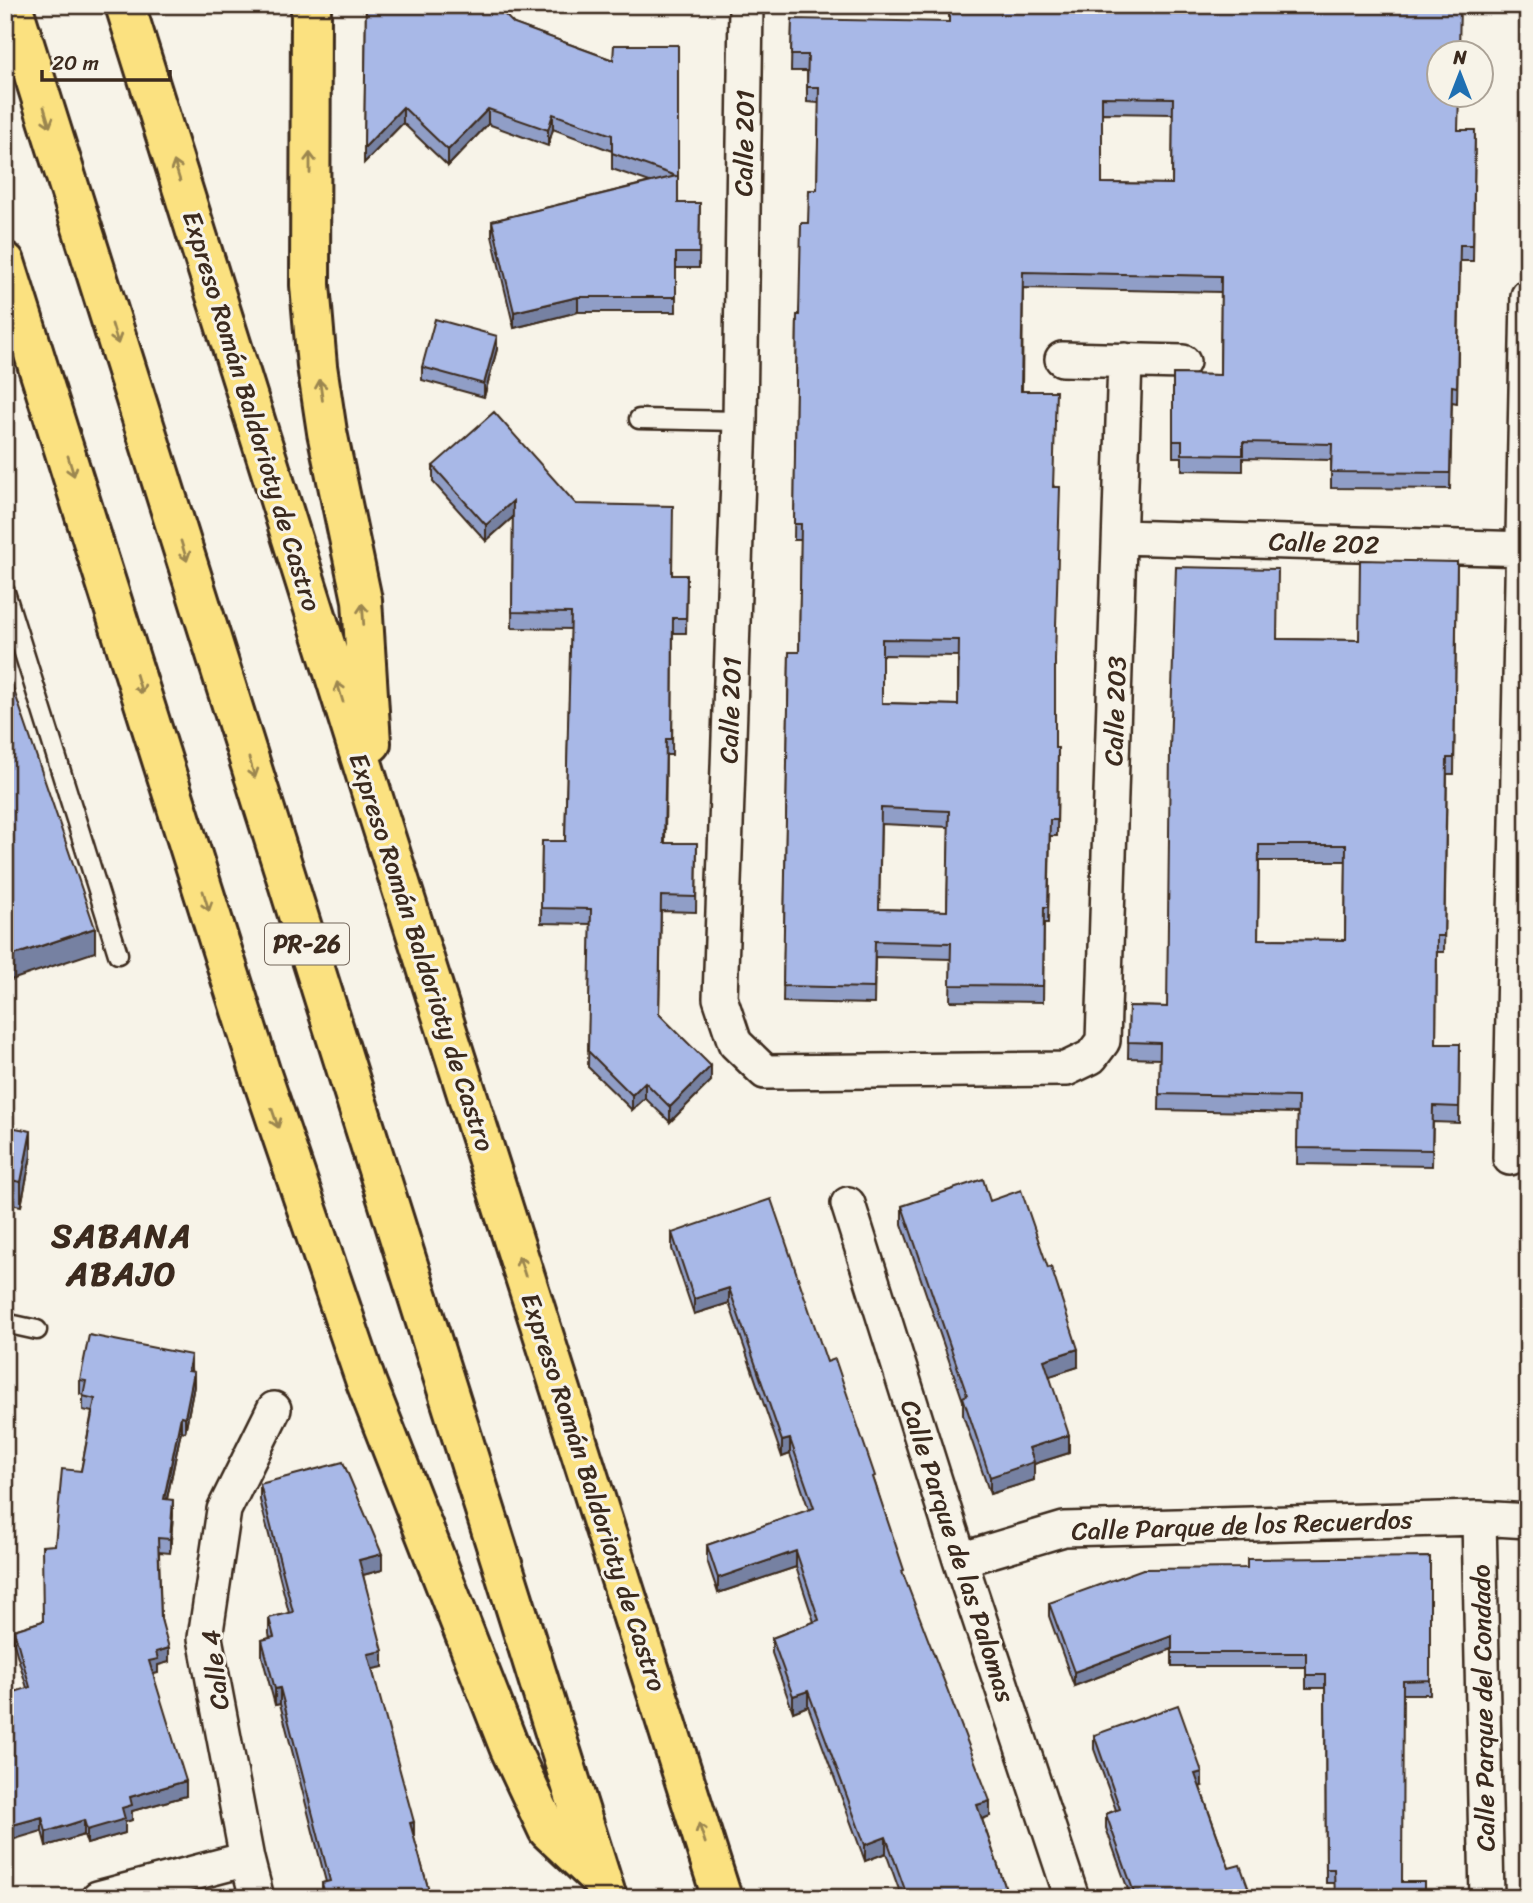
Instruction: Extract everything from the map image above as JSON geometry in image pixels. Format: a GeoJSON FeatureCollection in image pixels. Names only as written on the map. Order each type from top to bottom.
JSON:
{"type":"FeatureCollection","features":[{"type":"Feature","properties":{"kind":"highway","name":"PR-26"},"geometry":{"type":"LineString","coordinates":[[12,5],[605,1890]]}},
{"type":"Feature","properties":{"kind":"highway","name":"Expreso Román Baldorioty de Castro"},"geometry":{"type":"LineString","coordinates":[[125,5],[722,1898]]}},
{"type":"Feature","properties":{"kind":"highway"},"geometry":{"type":"LineString","coordinates":[[312,5],[310,285],[317,366],[327,432],[362,600],[375,804]]}},
{"type":"Feature","properties":{"kind":"highway"},"geometry":{"type":"LineString","coordinates":[[5,261],[261,1074],[366,1382],[510,1749],[548,1830],[605,1890]]}},
{"type":"Feature","properties":{"kind":"highway"},"geometry":{"type":"LineString","coordinates":[[5,317],[56,417]]}},
{"type":"Feature","properties":{"kind":"street","name":"Calle 201"},"geometry":{"type":"LineString","coordinates":[[746,5],[740,421],[720,998],[735,1043],[765,1072],[1066,1069],[1091,1058]]}},
{"type":"Feature","properties":{"kind":"street"},"geometry":{"type":"LineString","coordinates":[[1510,1158],[1528,296]]}},
{"type":"Feature","properties":{"kind":"street"},"geometry":{"type":"LineString","coordinates":[[1062,359],[1183,362]]}},
{"type":"Feature","properties":{"kind":"street","name":"Calle 203"},"geometry":{"type":"LineString","coordinates":[[1091,1058],[1103,1041],[1125,360]]}},
{"type":"Feature","properties":{"kind":"street","name":"Calle 202"},"geometry":{"type":"LineString","coordinates":[[1121,537],[1524,549]]}},
{"type":"Feature","properties":{"kind":"street","name":"Calle Parque de las Palomas"},"geometry":{"type":"LineString","coordinates":[[848,1204],[960,1560],[1072,1898]]}},
{"type":"Feature","properties":{"kind":"street","name":"Calle 4"},"geometry":{"type":"LineString","coordinates":[[257,1898],[247,1859],[205,1638],[224,1510],[274,1409]]}},
{"type":"Feature","properties":{"kind":"street","name":"Calle Parque de los Recuerdos"},"geometry":{"type":"LineString","coordinates":[[960,1560],[1064,1529],[1479,1518],[1528,1521]]}},
{"type":"Feature","properties":{"kind":"street","name":"Calle Parque del Condado"},"geometry":{"type":"LineString","coordinates":[[1479,1518],[1487,1898]]}},
{"type":"Feature","properties":{"kind":"street"},"geometry":{"type":"LineString","coordinates":[[98,1898],[247,1859]]}},
{"type":"Feature","properties":{"kind":"lane"},"geometry":{"type":"LineString","coordinates":[[639,419],[740,421]]}},
{"type":"Feature","properties":{"kind":"lane"},"geometry":{"type":"LineString","coordinates":[[5,592],[118,954]]}},
{"type":"Feature","properties":{"kind":"lane"},"geometry":{"type":"LineString","coordinates":[[5,1323],[37,1330]]}},
{"type":"Feature","properties":{"kind":"building"},"geometry":{"type":"Polygon","coordinates":[[[366,5],[495,5],[514,24],[613,60],[614,45],[678,45],[678,203],[700,203],[699,253],[676,253],[676,297],[578,297],[514,312],[492,221],[676,176],[612,153],[612,135],[553,114],[548,130],[488,109],[448,150],[403,107],[364,148],[366,5]]]}},
{"type":"Feature","properties":{"kind":"building"},"geometry":{"type":"Polygon","coordinates":[[[1460,5],[1459,38],[1424,38],[1424,108],[1459,108],[1458,130],[1475,130],[1473,245],[1460,245],[1457,387],[1452,386],[1450,473],[1331,472],[1332,444],[1243,442],[1243,455],[1182,454],[1182,441],[1173,441],[1173,374],[1220,375],[1221,276],[1023,272],[1021,391],[1056,391],[1053,487],[1060,487],[1055,660],[1057,820],[1050,820],[1048,907],[1044,907],[1043,986],[950,985],[951,943],[875,941],[874,988],[783,986],[789,652],[799,652],[801,524],[794,524],[797,315],[801,223],[808,223],[809,190],[817,190],[819,87],[807,87],[808,55],[791,55],[792,19],[949,22],[949,7],[1460,5]],[[1102,97],[1102,183],[1172,184],[1173,98],[1102,97]],[[882,639],[882,703],[958,705],[959,640],[882,639]],[[881,808],[879,909],[947,911],[949,811],[881,808]]]}},
{"type":"Feature","properties":{"kind":"building"},"geometry":{"type":"Polygon","coordinates":[[[435,319],[497,336],[484,384],[422,367],[435,319]]]}},
{"type":"Feature","properties":{"kind":"building"},"geometry":{"type":"Polygon","coordinates":[[[494,412],[576,504],[673,506],[672,575],[687,575],[686,618],[673,618],[672,739],[666,739],[664,843],[697,843],[696,897],[661,896],[659,1014],[711,1066],[670,1107],[645,1082],[632,1095],[588,1051],[591,909],[541,908],[542,841],[565,841],[571,613],[512,612],[513,501],[486,525],[433,466],[494,412]]]}},
{"type":"Feature","properties":{"kind":"building"},"geometry":{"type":"Polygon","coordinates":[[[1360,560],[1457,562],[1454,758],[1447,758],[1444,936],[1437,936],[1436,1044],[1460,1044],[1459,1107],[1433,1106],[1432,1150],[1297,1148],[1298,1097],[1159,1094],[1160,1043],[1128,1042],[1129,1006],[1167,1007],[1170,750],[1176,567],[1278,569],[1277,639],[1359,640],[1360,560]],[[1259,845],[1258,939],[1345,940],[1346,845],[1259,845]]]}},
{"type":"Feature","properties":{"kind":"building"},"geometry":{"type":"Polygon","coordinates":[[[5,664],[95,928],[5,958],[5,664]]]}},
{"type":"Feature","properties":{"kind":"building"},"geometry":{"type":"Polygon","coordinates":[[[5,1126],[31,1131],[21,1182],[5,1179],[5,1126]]]}},
{"type":"Feature","properties":{"kind":"building"},"geometry":{"type":"Polygon","coordinates":[[[983,1179],[990,1201],[1021,1190],[1048,1268],[1051,1267],[1078,1349],[1044,1360],[1069,1435],[1029,1448],[1034,1462],[990,1477],[963,1397],[967,1395],[902,1206],[983,1179]]]}},
{"type":"Feature","properties":{"kind":"building"},"geometry":{"type":"Polygon","coordinates":[[[771,1199],[827,1362],[835,1359],[875,1476],[873,1477],[904,1570],[902,1571],[990,1801],[977,1805],[1009,1898],[908,1898],[886,1837],[865,1845],[808,1691],[793,1696],[772,1638],[819,1620],[796,1551],[718,1578],[707,1545],[814,1508],[790,1439],[782,1441],[729,1288],[694,1299],[672,1233],[771,1199]]]}},
{"type":"Feature","properties":{"kind":"building"},"geometry":{"type":"Polygon","coordinates":[[[89,1335],[191,1355],[188,1371],[194,1372],[185,1417],[181,1416],[164,1499],[173,1500],[170,1539],[158,1538],[161,1619],[169,1648],[156,1652],[158,1659],[149,1661],[186,1781],[130,1797],[132,1805],[122,1808],[125,1819],[87,1830],[84,1820],[46,1832],[42,1817],[5,1827],[5,1695],[30,1687],[14,1630],[43,1621],[42,1546],[55,1545],[62,1469],[81,1471],[95,1399],[83,1396],[86,1381],[80,1380],[89,1335]]]}},
{"type":"Feature","properties":{"kind":"building"},"geometry":{"type":"Polygon","coordinates":[[[343,1462],[382,1554],[359,1560],[383,1651],[368,1654],[414,1822],[410,1823],[431,1898],[326,1898],[322,1883],[330,1881],[280,1688],[275,1689],[262,1640],[274,1637],[269,1618],[293,1612],[260,1484],[343,1462]]]}},
{"type":"Feature","properties":{"kind":"building"},"geometry":{"type":"Polygon","coordinates":[[[1430,1557],[1430,1680],[1403,1681],[1402,1882],[1424,1882],[1424,1898],[1335,1898],[1334,1869],[1326,1869],[1325,1675],[1306,1675],[1306,1653],[1172,1653],[1172,1636],[1074,1672],[1049,1603],[1143,1569],[1247,1568],[1247,1559],[1430,1557]]]}},
{"type":"Feature","properties":{"kind":"building"},"geometry":{"type":"Polygon","coordinates":[[[1178,1705],[1202,1772],[1195,1774],[1229,1868],[1240,1865],[1252,1898],[1136,1898],[1106,1814],[1120,1809],[1094,1735],[1178,1705]]]}},
{"type":"Feature","properties":{"kind":"district","name":"SABANA ABAJO"},"geometry":{"type":"Point","coordinates":[122,1254]}}]}
